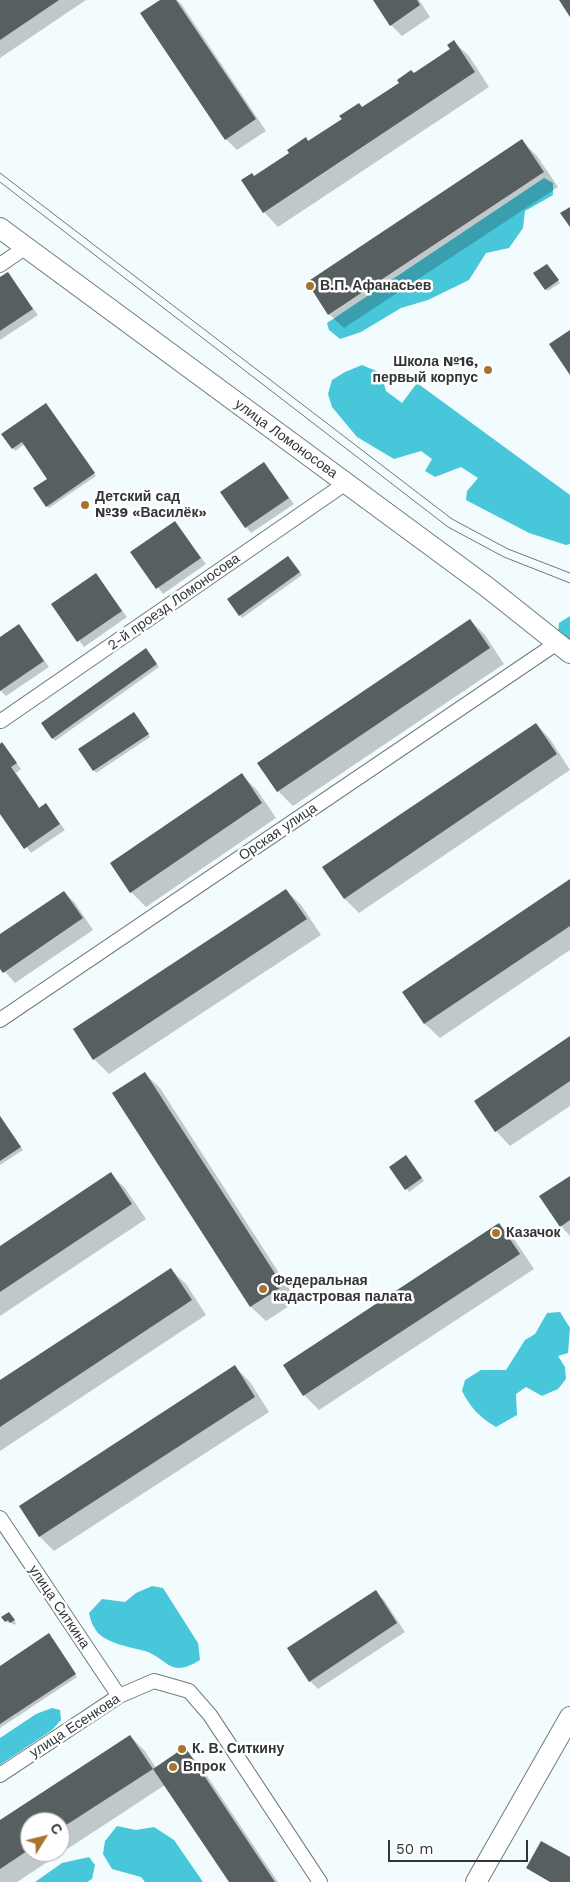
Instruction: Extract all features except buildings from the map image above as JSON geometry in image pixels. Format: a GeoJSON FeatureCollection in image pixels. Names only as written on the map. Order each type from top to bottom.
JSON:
{"type":"FeatureCollection","features":[{"type":"Feature","properties":{"kind":"street","name":"улица Ломоносова"},"geometry":{"type":"LineString","coordinates":[[0,228],[487,587],[563,648]]}},
{"type":"Feature","properties":{"kind":"street"},"geometry":{"type":"LineString","coordinates":[[0,265],[26,247]]}},
{"type":"Feature","properties":{"kind":"street","name":"2-й проезд Ломоносова"},"geometry":{"type":"LineString","coordinates":[[1,721],[346,483]]}},
{"type":"Feature","properties":{"kind":"street","name":"Орская улица"},"geometry":{"type":"LineString","coordinates":[[0,1020],[563,648]]}},
{"type":"Feature","properties":{"kind":"street","name":"улица Ситкина"},"geometry":{"type":"LineString","coordinates":[[0,1518],[118,1696]]}},
{"type":"Feature","properties":{"kind":"street","name":"улица Есенкова"},"geometry":{"type":"LineString","coordinates":[[0,1775],[118,1696],[154,1680],[189,1691],[210,1715],[320,1882]]}},
{"type":"Feature","properties":{"kind":"street"},"geometry":{"type":"LineString","coordinates":[[476,1882],[570,1717]]}},
{"type":"Feature","properties":{"kind":"shaded area"},"geometry":{"type":"Polygon","coordinates":[[[544,178],[553,183],[553,195],[525,211],[523,228],[509,248],[486,253],[469,280],[428,300],[401,308],[361,332],[340,339],[329,330],[327,323],[544,178]]]}},
{"type":"Feature","properties":{"kind":"shaded area"},"geometry":{"type":"Polygon","coordinates":[[[362,365],[381,373],[386,391],[402,403],[417,383],[570,495],[570,544],[566,545],[529,533],[466,500],[467,491],[478,478],[461,467],[435,477],[425,471],[432,459],[421,451],[394,459],[357,437],[332,407],[328,394],[332,380],[362,365]]]}},
{"type":"Feature","properties":{"kind":"shaded area"},"geometry":{"type":"Polygon","coordinates":[[[570,616],[570,640],[558,633],[559,623],[570,616]]]}},
{"type":"Feature","properties":{"kind":"shaded area"},"geometry":{"type":"Polygon","coordinates":[[[560,1312],[570,1328],[568,1353],[558,1356],[565,1367],[566,1379],[558,1389],[542,1396],[526,1387],[516,1394],[517,1415],[496,1427],[480,1416],[468,1402],[462,1391],[465,1380],[481,1370],[506,1370],[525,1340],[535,1334],[547,1313],[560,1312]]]}},
{"type":"Feature","properties":{"kind":"shaded area"},"geometry":{"type":"Polygon","coordinates":[[[152,1586],[163,1588],[198,1643],[200,1660],[182,1668],[175,1668],[153,1654],[109,1641],[93,1625],[89,1613],[102,1599],[125,1602],[136,1593],[152,1586]]]}},
{"type":"Feature","properties":{"kind":"shaded area"},"geometry":{"type":"Polygon","coordinates":[[[52,1708],[60,1710],[61,1720],[52,1730],[0,1765],[0,1738],[36,1714],[52,1708]]]}},
{"type":"Feature","properties":{"kind":"shaded area"},"geometry":{"type":"Polygon","coordinates":[[[117,1826],[136,1830],[154,1827],[174,1840],[203,1882],[145,1882],[141,1877],[112,1869],[103,1854],[105,1841],[117,1826]]]}},
{"type":"Feature","properties":{"kind":"shaded area"},"geometry":{"type":"Polygon","coordinates":[[[89,1857],[95,1865],[92,1879],[87,1882],[35,1882],[62,1863],[89,1857]]]}},
{"type":"Feature","properties":{"kind":"tram line"},"geometry":{"type":"LineString","coordinates":[[0,173],[452,519],[508,549],[570,573]]}},
{"type":"Feature","properties":{"kind":"tram line"},"geometry":{"type":"LineString","coordinates":[[0,182],[448,527],[504,557],[570,583]]}},
{"type":"Feature","properties":{"kind":"place","name":"В.П. Афанасьев"},"geometry":{"type":"Point","coordinates":[310,286]}},
{"type":"Feature","properties":{"kind":"place","name":"Школа №16, первый корпус"},"geometry":{"type":"Point","coordinates":[488,370]}},
{"type":"Feature","properties":{"kind":"place","name":"Детский сад №39 «Василёк»"},"geometry":{"type":"Point","coordinates":[85,505]}},
{"type":"Feature","properties":{"kind":"place","name":"Казачок"},"geometry":{"type":"Point","coordinates":[496,1233]}},
{"type":"Feature","properties":{"kind":"place","name":"Федеральная кадастровая палата"},"geometry":{"type":"Point","coordinates":[263,1289]}},
{"type":"Feature","properties":{"kind":"place","name":"К. В. Ситкину"},"geometry":{"type":"Point","coordinates":[182,1749]}},
{"type":"Feature","properties":{"kind":"place","name":"Впрок"},"geometry":{"type":"Point","coordinates":[173,1767]}}]}
